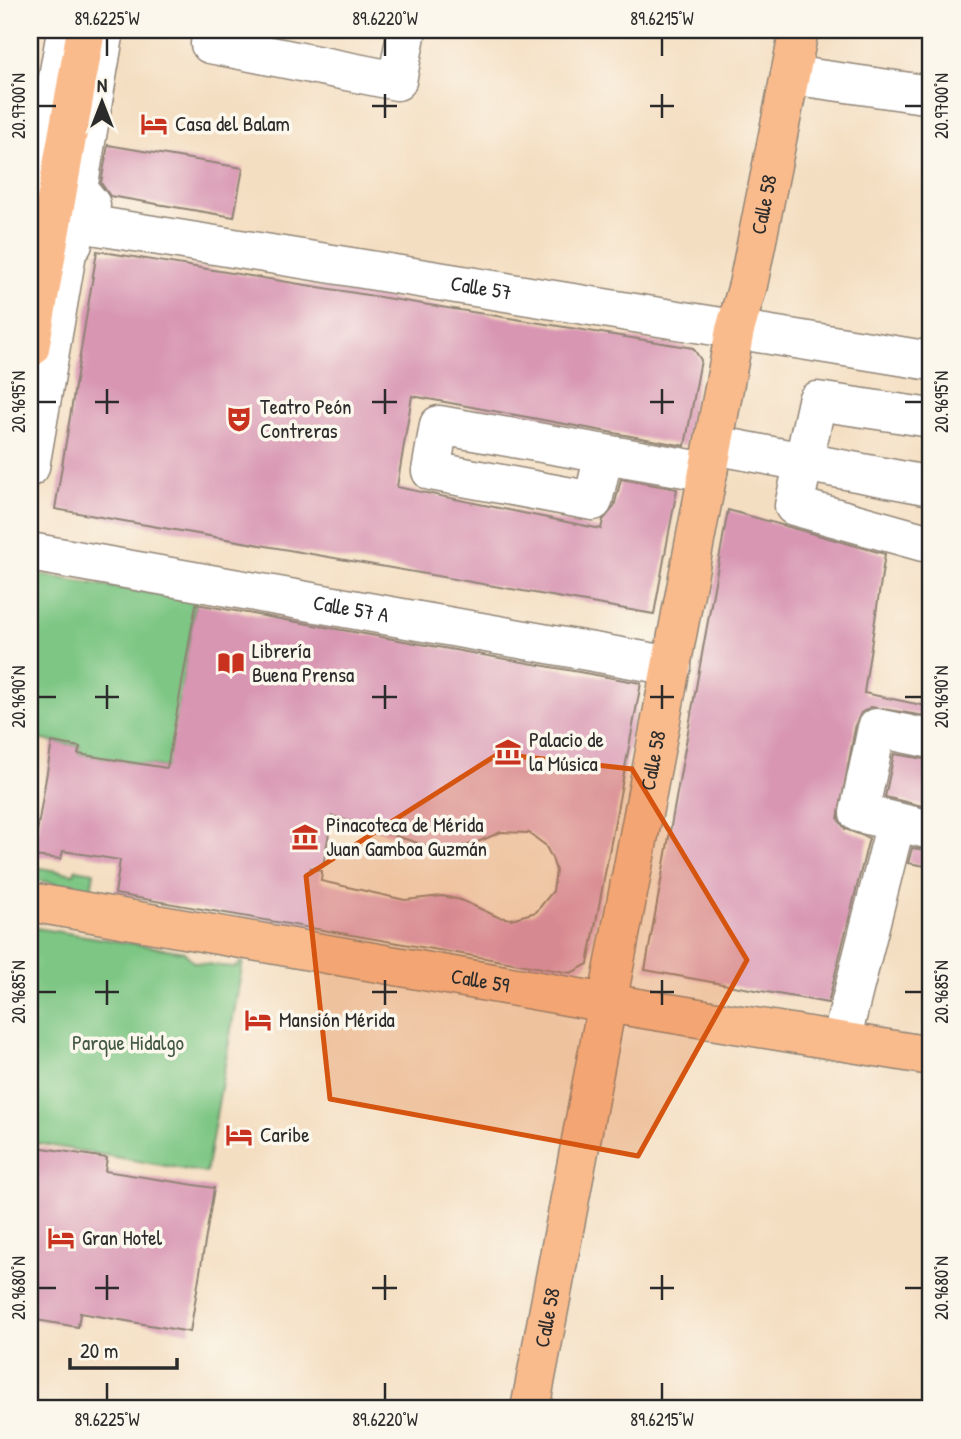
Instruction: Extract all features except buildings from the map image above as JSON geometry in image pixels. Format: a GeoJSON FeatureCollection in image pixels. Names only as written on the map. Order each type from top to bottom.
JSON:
{"type":"FeatureCollection","features":[{"type":"Feature","properties":{"kind":"main road"},"geometry":{"type":"LineString","coordinates":[[30,348],[46,218],[86,30]]}},
{"type":"Feature","properties":{"kind":"main road","name":"Calle 58"},"geometry":{"type":"LineString","coordinates":[[530,1409],[735,330],[748,285],[799,30]]}},
{"type":"Feature","properties":{"kind":"main road","name":"Calle 59"},"geometry":{"type":"LineString","coordinates":[[30,902],[607,1003],[931,1056]]}},
{"type":"Feature","properties":{"kind":"street"},"geometry":{"type":"LineString","coordinates":[[30,467],[68,247],[46,218],[38,188],[67,30]]}},
{"type":"Feature","properties":{"kind":"street"},"geometry":{"type":"LineString","coordinates":[[90,205],[78,189],[105,30]]}},
{"type":"Feature","properties":{"kind":"street"},"geometry":{"type":"LineString","coordinates":[[212,30],[210,44],[397,81],[407,30]]}},
{"type":"Feature","properties":{"kind":"street"},"geometry":{"type":"LineString","coordinates":[[790,75],[931,95]]}},
{"type":"Feature","properties":{"kind":"street","name":"Calle 57"},"geometry":{"type":"LineString","coordinates":[[46,218],[931,361]]}},
{"type":"Feature","properties":{"kind":"street"},"geometry":{"type":"LineString","coordinates":[[931,418],[817,401],[794,506],[927,543],[931,498]]}},
{"type":"Feature","properties":{"kind":"street"},"geometry":{"type":"LineString","coordinates":[[604,454],[803,462],[931,486]]}},
{"type":"Feature","properties":{"kind":"street","name":"Calle 57 A"},"geometry":{"type":"LineString","coordinates":[[30,552],[671,666]]}},
{"type":"Feature","properties":{"kind":"street"},"geometry":{"type":"LineString","coordinates":[[841,1041],[913,826],[859,813],[877,728],[931,739]]}},
{"type":"Feature","properties":{"kind":"highlighted area"},"geometry":{"type":"Polygon","coordinates":[[[498,754],[632,769],[747,960],[638,1156],[330,1099],[306,876],[498,754]]]}},
{"type":"Feature","properties":{"kind":"green space"},"geometry":{"type":"Polygon","coordinates":[[[30,573],[196,601],[168,768],[78,754],[80,746],[30,738],[30,573]]]}},
{"type":"Feature","properties":{"kind":"green space"},"geometry":{"type":"Polygon","coordinates":[[[30,866],[74,874],[76,869],[94,872],[91,890],[30,879],[30,866]]]}},
{"type":"Feature","properties":{"kind":"green space","name":"Parque Hidalgo"},"geometry":{"type":"Polygon","coordinates":[[[30,927],[184,952],[193,962],[235,968],[243,961],[206,1173],[30,1142],[30,927]]]}},
{"type":"Feature","properties":{"kind":"place","name":"Casa del Balam"},"geometry":{"type":"Point","coordinates":[154,124]}},
{"type":"Feature","properties":{"kind":"place","name":"Teatro Peón Contreras"},"geometry":{"type":"Point","coordinates":[239,419]}},
{"type":"Feature","properties":{"kind":"place","name":"Librería Buena Prensa"},"geometry":{"type":"Point","coordinates":[231,663]}},
{"type":"Feature","properties":{"kind":"place","name":"Palacio de la Música"},"geometry":{"type":"Point","coordinates":[508,752]}},
{"type":"Feature","properties":{"kind":"place","name":"Pinacoteca de Mérida Juan Gamboa Guzmán"},"geometry":{"type":"Point","coordinates":[305,837]}},
{"type":"Feature","properties":{"kind":"place","name":"Mansión Mérida"},"geometry":{"type":"Point","coordinates":[258,1020]}},
{"type":"Feature","properties":{"kind":"place","name":"Caribe"},"geometry":{"type":"Point","coordinates":[239,1135]}},
{"type":"Feature","properties":{"kind":"place","name":"Gran Hotel"},"geometry":{"type":"Point","coordinates":[61,1238]}}]}
